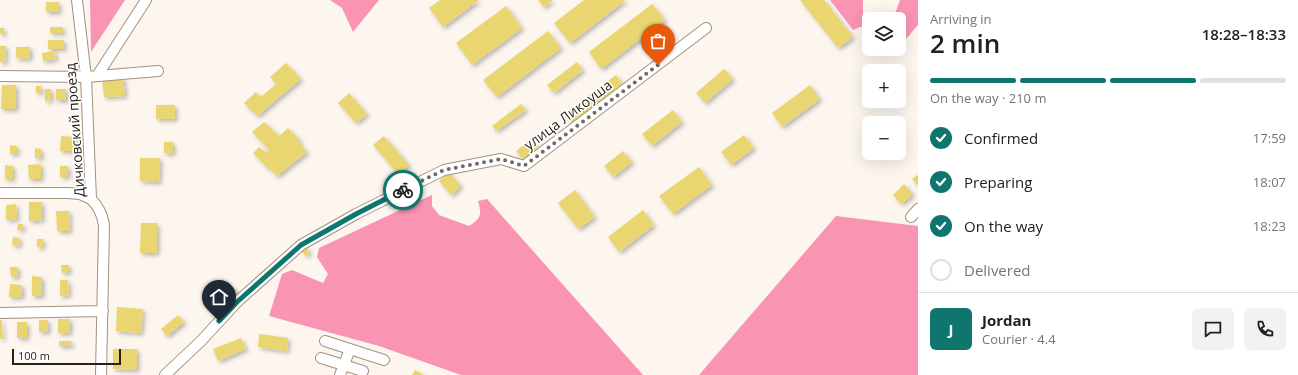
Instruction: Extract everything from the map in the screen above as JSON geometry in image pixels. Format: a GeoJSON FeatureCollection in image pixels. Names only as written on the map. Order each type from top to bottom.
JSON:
{"type":"FeatureCollection","features":[{"type":"Feature","properties":{"kind":"street","name":"Дичковский проезд"},"geometry":{"type":"LineString","coordinates":[[77,0],[86,77],[92,199],[103,215],[104,225],[101,375]]}},
{"type":"Feature","properties":{"kind":"street"},"geometry":{"type":"LineString","coordinates":[[97,76],[146,0]]}},
{"type":"Feature","properties":{"kind":"street","name":"улица Ликоуша"},"geometry":{"type":"LineString","coordinates":[[165,375],[201,341],[237,302],[301,245],[356,214],[444,170],[501,159],[524,166],[706,28]]}},
{"type":"Feature","properties":{"kind":"street"},"geometry":{"type":"LineString","coordinates":[[0,76],[86,77],[158,70]]}},
{"type":"Feature","properties":{"kind":"street"},"geometry":{"type":"LineString","coordinates":[[0,193],[68,193],[80,194],[92,199]]}},
{"type":"Feature","properties":{"kind":"street"},"geometry":{"type":"LineString","coordinates":[[911,217],[918,209]]}},
{"type":"Feature","properties":{"kind":"street"},"geometry":{"type":"LineString","coordinates":[[0,313],[103,311]]}},
{"type":"Feature","properties":{"kind":"street"},"geometry":{"type":"LineString","coordinates":[[324,341],[384,360]]}},
{"type":"Feature","properties":{"kind":"street"},"geometry":{"type":"LineString","coordinates":[[340,375],[350,349]]}},
{"type":"Feature","properties":{"kind":"street"},"geometry":{"type":"LineString","coordinates":[[321,358],[363,371]]}},
{"type":"Feature","properties":{"kind":"shaded area"},"geometry":{"type":"Polygon","coordinates":[[[90,0],[125,0],[91,52],[90,0]]]}},
{"type":"Feature","properties":{"kind":"shaded area"},"geometry":{"type":"Polygon","coordinates":[[[330,0],[379,0],[353,32],[342,8],[330,0]]]}},
{"type":"Feature","properties":{"kind":"shaded area"},"geometry":{"type":"Polygon","coordinates":[[[830,0],[863,0],[862,26],[853,30],[830,0]]]}},
{"type":"Feature","properties":{"kind":"shaded area"},"geometry":{"type":"Polygon","coordinates":[[[900,0],[918,0],[918,25],[906,39],[906,12],[896,12],[900,0]]]}},
{"type":"Feature","properties":{"kind":"shaded area"},"geometry":{"type":"Polygon","coordinates":[[[432,195],[432,206],[439,215],[469,226],[480,216],[478,201],[487,199],[643,375],[461,375],[379,346],[269,316],[282,274],[292,270],[323,283],[328,274],[317,257],[319,248],[432,195]]]}},
{"type":"Feature","properties":{"kind":"shaded area"},"geometry":{"type":"Polygon","coordinates":[[[836,216],[918,226],[918,375],[699,375],[836,216]]]}},
{"type":"Feature","properties":{"kind":"building"},"geometry":{"type":"Polygon","coordinates":[[[440,0],[479,0],[443,27],[429,8],[440,0]]]}},
{"type":"Feature","properties":{"kind":"building"},"geometry":{"type":"Polygon","coordinates":[[[538,0],[553,0],[544,7],[538,0]]]}},
{"type":"Feature","properties":{"kind":"building"},"geometry":{"type":"Polygon","coordinates":[[[584,0],[626,0],[570,43],[554,23],[584,0]]]}},
{"type":"Feature","properties":{"kind":"building"},"geometry":{"type":"Polygon","coordinates":[[[800,0],[824,0],[853,37],[838,48],[800,0]]]}},
{"type":"Feature","properties":{"kind":"building"},"geometry":{"type":"Polygon","coordinates":[[[46,2],[59,2],[59,12],[46,12],[46,2]]]}},
{"type":"Feature","properties":{"kind":"building"},"geometry":{"type":"Polygon","coordinates":[[[652,4],[665,20],[601,69],[589,52],[652,4]]]}},
{"type":"Feature","properties":{"kind":"building"},"geometry":{"type":"Polygon","coordinates":[[[506,6],[522,28],[472,65],[456,43],[506,6]]]}},
{"type":"Feature","properties":{"kind":"building"},"geometry":{"type":"Polygon","coordinates":[[[50,27],[63,27],[63,33],[50,33],[50,27]]]}},
{"type":"Feature","properties":{"kind":"building"},"geometry":{"type":"Polygon","coordinates":[[[0,28],[4,28],[4,35],[0,34],[0,28]]]}},
{"type":"Feature","properties":{"kind":"building"},"geometry":{"type":"Polygon","coordinates":[[[548,31],[561,48],[497,97],[483,80],[548,31]]]}},
{"type":"Feature","properties":{"kind":"building"},"geometry":{"type":"Polygon","coordinates":[[[48,40],[64,40],[64,49],[48,49],[48,40]]]}},
{"type":"Feature","properties":{"kind":"building"},"geometry":{"type":"Polygon","coordinates":[[[0,46],[6,46],[5,62],[0,62],[0,46]]]}},
{"type":"Feature","properties":{"kind":"building"},"geometry":{"type":"Polygon","coordinates":[[[16,47],[30,47],[30,59],[16,58],[16,47]]]}},
{"type":"Feature","properties":{"kind":"building"},"geometry":{"type":"Polygon","coordinates":[[[54,51],[56,59],[43,61],[42,53],[54,51]]]}},
{"type":"Feature","properties":{"kind":"building"},"geometry":{"type":"Polygon","coordinates":[[[577,62],[583,70],[554,93],[547,85],[577,62]]]}},
{"type":"Feature","properties":{"kind":"building"},"geometry":{"type":"Polygon","coordinates":[[[286,63],[301,79],[257,116],[244,103],[256,92],[261,97],[276,84],[270,77],[286,63]]]}},
{"type":"Feature","properties":{"kind":"building"},"geometry":{"type":"Polygon","coordinates":[[[724,69],[733,79],[705,103],[696,93],[724,69]]]}},
{"type":"Feature","properties":{"kind":"building"},"geometry":{"type":"Polygon","coordinates":[[[616,75],[624,86],[573,124],[565,113],[616,75]]]}},
{"type":"Feature","properties":{"kind":"building"},"geometry":{"type":"Polygon","coordinates":[[[123,77],[125,96],[104,97],[102,79],[123,77]]]}},
{"type":"Feature","properties":{"kind":"building"},"geometry":{"type":"Polygon","coordinates":[[[2,85],[16,85],[16,109],[1,109],[2,85]]]}},
{"type":"Feature","properties":{"kind":"building"},"geometry":{"type":"Polygon","coordinates":[[[810,85],[820,99],[782,127],[772,113],[810,85]]]}},
{"type":"Feature","properties":{"kind":"building"},"geometry":{"type":"Polygon","coordinates":[[[36,86],[41,86],[41,93],[36,93],[36,86]]]}},
{"type":"Feature","properties":{"kind":"building"},"geometry":{"type":"Polygon","coordinates":[[[45,89],[51,89],[51,100],[45,101],[45,89]]]}},
{"type":"Feature","properties":{"kind":"building"},"geometry":{"type":"Polygon","coordinates":[[[56,89],[66,89],[66,100],[56,100],[56,89]]]}},
{"type":"Feature","properties":{"kind":"building"},"geometry":{"type":"Polygon","coordinates":[[[349,93],[367,114],[356,123],[338,103],[349,93]]]}},
{"type":"Feature","properties":{"kind":"building"},"geometry":{"type":"Polygon","coordinates":[[[521,104],[526,110],[496,131],[492,126],[521,104]]]}},
{"type":"Feature","properties":{"kind":"building"},"geometry":{"type":"Polygon","coordinates":[[[156,105],[175,105],[175,119],[156,119],[156,105]]]}},
{"type":"Feature","properties":{"kind":"building"},"geometry":{"type":"Polygon","coordinates":[[[673,110],[682,122],[652,146],[642,134],[673,110]]]}},
{"type":"Feature","properties":{"kind":"building"},"geometry":{"type":"Polygon","coordinates":[[[264,122],[279,136],[288,128],[300,140],[298,141],[307,152],[277,176],[253,153],[259,147],[266,153],[269,150],[252,132],[264,122]]]}},
{"type":"Feature","properties":{"kind":"building"},"geometry":{"type":"Polygon","coordinates":[[[744,135],[754,148],[731,165],[721,152],[744,135]]]}},
{"type":"Feature","properties":{"kind":"building"},"geometry":{"type":"Polygon","coordinates":[[[61,136],[75,137],[74,151],[60,151],[61,136]]]}},
{"type":"Feature","properties":{"kind":"building"},"geometry":{"type":"Polygon","coordinates":[[[384,136],[409,165],[398,174],[373,145],[384,136]]]}},
{"type":"Feature","properties":{"kind":"building"},"geometry":{"type":"Polygon","coordinates":[[[531,139],[539,148],[523,160],[516,151],[531,139]]]}},
{"type":"Feature","properties":{"kind":"building"},"geometry":{"type":"Polygon","coordinates":[[[164,142],[173,142],[173,154],[164,153],[164,142]]]}},
{"type":"Feature","properties":{"kind":"building"},"geometry":{"type":"Polygon","coordinates":[[[10,145],[17,146],[17,154],[10,154],[10,145]]]}},
{"type":"Feature","properties":{"kind":"building"},"geometry":{"type":"Polygon","coordinates":[[[35,148],[41,149],[41,158],[35,158],[35,148]]]}},
{"type":"Feature","properties":{"kind":"building"},"geometry":{"type":"Polygon","coordinates":[[[623,151],[632,162],[613,177],[604,166],[623,151]]]}},
{"type":"Feature","properties":{"kind":"building"},"geometry":{"type":"Polygon","coordinates":[[[140,158],[160,158],[159,182],[140,181],[140,158]]]}},
{"type":"Feature","properties":{"kind":"building"},"geometry":{"type":"Polygon","coordinates":[[[41,164],[41,179],[29,179],[28,165],[41,164]]]}},
{"type":"Feature","properties":{"kind":"building"},"geometry":{"type":"Polygon","coordinates":[[[5,165],[13,166],[13,179],[5,179],[5,165]]]}},
{"type":"Feature","properties":{"kind":"building"},"geometry":{"type":"Polygon","coordinates":[[[60,166],[68,166],[68,177],[60,177],[60,166]]]}},
{"type":"Feature","properties":{"kind":"building"},"geometry":{"type":"Polygon","coordinates":[[[699,167],[712,185],[673,214],[659,196],[699,167]]]}},
{"type":"Feature","properties":{"kind":"building"},"geometry":{"type":"Polygon","coordinates":[[[449,172],[461,186],[451,195],[439,181],[449,172]]]}},
{"type":"Feature","properties":{"kind":"building"},"geometry":{"type":"Polygon","coordinates":[[[917,175],[918,176],[918,186],[912,179],[917,175]]]}},
{"type":"Feature","properties":{"kind":"building"},"geometry":{"type":"Polygon","coordinates":[[[904,184],[913,194],[901,204],[893,195],[904,184]]]}},
{"type":"Feature","properties":{"kind":"building"},"geometry":{"type":"Polygon","coordinates":[[[575,190],[595,217],[578,229],[558,203],[575,190]]]}},
{"type":"Feature","properties":{"kind":"building"},"geometry":{"type":"Polygon","coordinates":[[[29,202],[42,202],[42,220],[29,221],[29,202]]]}},
{"type":"Feature","properties":{"kind":"building"},"geometry":{"type":"Polygon","coordinates":[[[16,204],[17,219],[6,220],[6,205],[16,204]]]}},
{"type":"Feature","properties":{"kind":"building"},"geometry":{"type":"Polygon","coordinates":[[[643,210],[654,225],[619,252],[608,237],[643,210]]]}},
{"type":"Feature","properties":{"kind":"building"},"geometry":{"type":"Polygon","coordinates":[[[56,211],[69,211],[70,231],[57,231],[56,211]]]}},
{"type":"Feature","properties":{"kind":"building"},"geometry":{"type":"Polygon","coordinates":[[[141,223],[157,223],[157,253],[140,253],[141,223]]]}},
{"type":"Feature","properties":{"kind":"building"},"geometry":{"type":"Polygon","coordinates":[[[18,224],[23,224],[23,230],[17,230],[18,224]]]}},
{"type":"Feature","properties":{"kind":"building"},"geometry":{"type":"Polygon","coordinates":[[[13,237],[20,238],[19,246],[12,245],[13,237]]]}},
{"type":"Feature","properties":{"kind":"building"},"geometry":{"type":"Polygon","coordinates":[[[37,239],[43,239],[43,247],[37,247],[37,239]]]}},
{"type":"Feature","properties":{"kind":"building"},"geometry":{"type":"Polygon","coordinates":[[[306,247],[310,252],[306,256],[302,252],[306,247]]]}},
{"type":"Feature","properties":{"kind":"building"},"geometry":{"type":"Polygon","coordinates":[[[61,265],[69,265],[69,272],[62,273],[61,265]]]}},
{"type":"Feature","properties":{"kind":"building"},"geometry":{"type":"Polygon","coordinates":[[[10,267],[18,267],[18,277],[11,277],[10,267]]]}},
{"type":"Feature","properties":{"kind":"building"},"geometry":{"type":"Polygon","coordinates":[[[32,276],[42,277],[42,296],[32,296],[32,276]]]}},
{"type":"Feature","properties":{"kind":"building"},"geometry":{"type":"Polygon","coordinates":[[[60,280],[68,280],[69,295],[60,296],[60,280]]]}},
{"type":"Feature","properties":{"kind":"building"},"geometry":{"type":"Polygon","coordinates":[[[10,284],[22,285],[22,297],[9,297],[10,284]]]}},
{"type":"Feature","properties":{"kind":"building"},"geometry":{"type":"Polygon","coordinates":[[[223,286],[237,290],[233,300],[220,296],[223,286]]]}},
{"type":"Feature","properties":{"kind":"building"},"geometry":{"type":"Polygon","coordinates":[[[117,307],[143,309],[141,333],[116,331],[117,307]]]}},
{"type":"Feature","properties":{"kind":"building"},"geometry":{"type":"Polygon","coordinates":[[[178,315],[184,322],[167,336],[161,329],[178,315]]]}},
{"type":"Feature","properties":{"kind":"building"},"geometry":{"type":"Polygon","coordinates":[[[58,319],[70,319],[70,333],[58,333],[58,319]]]}},
{"type":"Feature","properties":{"kind":"building"},"geometry":{"type":"Polygon","coordinates":[[[0,320],[2,320],[3,339],[0,339],[0,320]]]}},
{"type":"Feature","properties":{"kind":"building"},"geometry":{"type":"Polygon","coordinates":[[[39,320],[48,320],[48,332],[39,332],[39,320]]]}},
{"type":"Feature","properties":{"kind":"building"},"geometry":{"type":"Polygon","coordinates":[[[17,322],[27,322],[27,338],[17,338],[17,322]]]}},
{"type":"Feature","properties":{"kind":"building"},"geometry":{"type":"Polygon","coordinates":[[[259,334],[288,338],[287,351],[258,347],[259,334]]]}},
{"type":"Feature","properties":{"kind":"building"},"geometry":{"type":"Polygon","coordinates":[[[241,338],[246,349],[218,361],[213,349],[241,338]]]}},
{"type":"Feature","properties":{"kind":"building"},"geometry":{"type":"Polygon","coordinates":[[[59,341],[72,341],[71,346],[59,346],[59,341]]]}},
{"type":"Feature","properties":{"kind":"building"},"geometry":{"type":"Polygon","coordinates":[[[113,349],[137,349],[137,370],[113,369],[113,349]]]}},
{"type":"Feature","properties":{"kind":"building"},"geometry":{"type":"Polygon","coordinates":[[[415,370],[424,375],[412,375],[415,370]]]}},
{"type":"Feature","properties":{"kind":"way so far"},"geometry":{"type":"LineString","coordinates":[[403,190],[444,170],[501,159],[524,166],[658,65]]}},
{"type":"Feature","properties":{"kind":"route"},"geometry":{"type":"LineString","coordinates":[[219,321],[237,302],[301,245],[403,190]]}}]}
